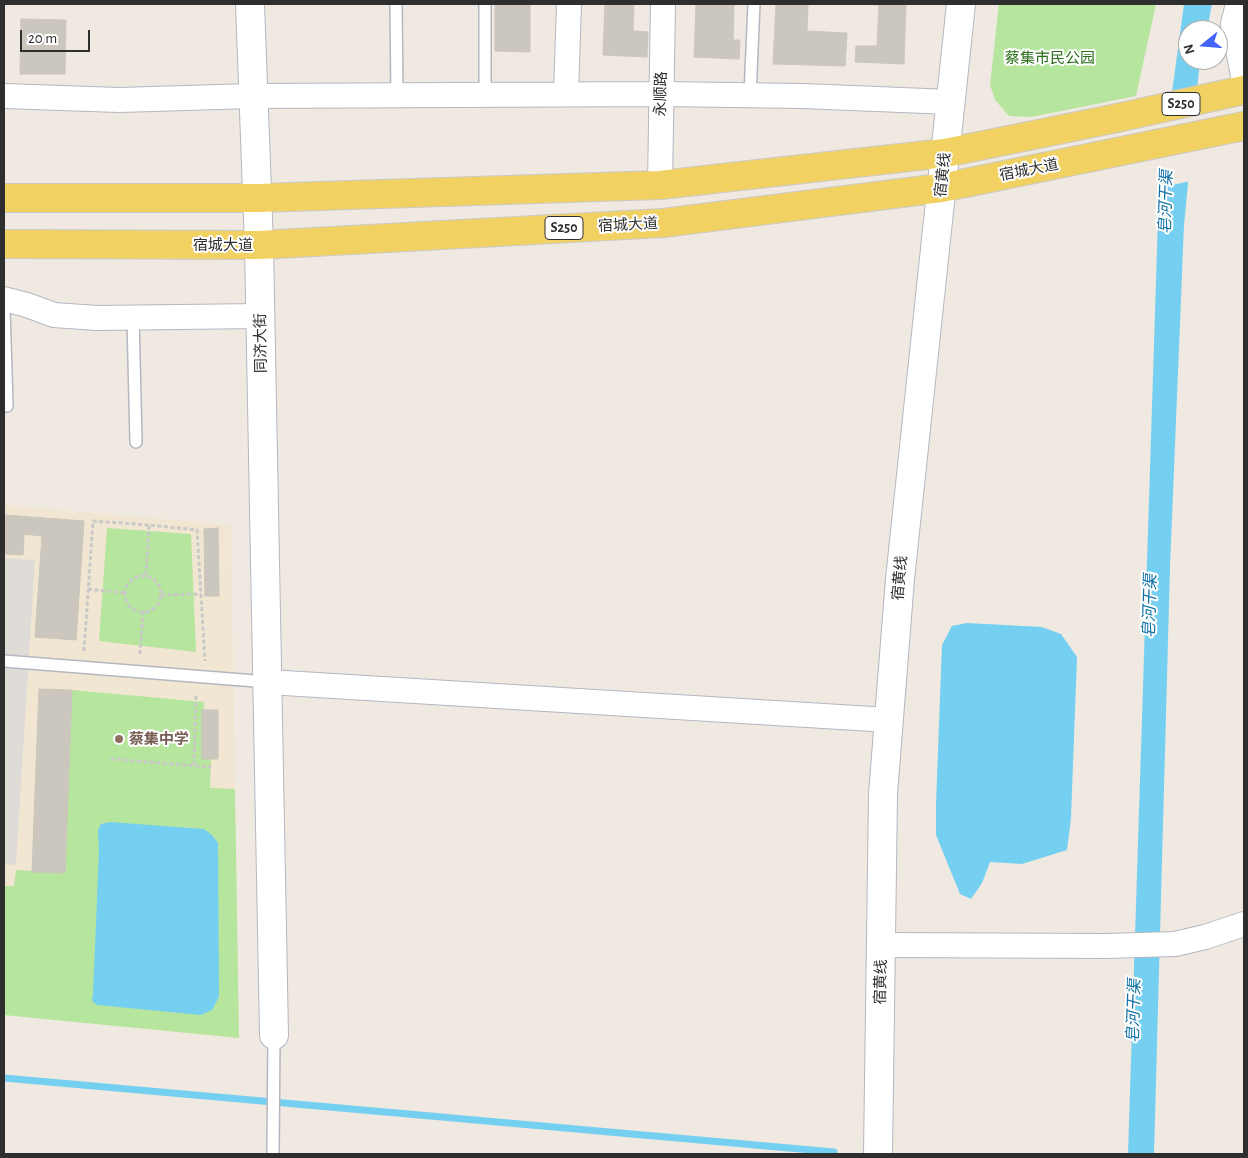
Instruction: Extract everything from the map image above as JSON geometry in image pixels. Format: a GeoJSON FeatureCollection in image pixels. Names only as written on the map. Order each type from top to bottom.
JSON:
{"type":"FeatureCollection","features":[{"type":"Feature","properties":{"kind":"main road","name":"同济大街"},"geometry":{"type":"LineString","coordinates":[[250,4],[261,316],[274,1035]]}},
{"type":"Feature","properties":{"kind":"main road","name":"宿黄线"},"geometry":{"type":"LineString","coordinates":[[878,1154],[883,794],[900,579],[961,4]]}},
{"type":"Feature","properties":{"kind":"main road","name":"S250"},"geometry":{"type":"LineString","coordinates":[[4,198],[258,198],[660,185],[945,153],[1244,90]]}},
{"type":"Feature","properties":{"kind":"main road","name":"宿城大道"},"geometry":{"type":"LineString","coordinates":[[4,244],[259,245],[663,223],[941,188],[1244,126]]}},
{"type":"Feature","properties":{"kind":"street"},"geometry":{"type":"LineString","coordinates":[[566,94],[569,4]]}},
{"type":"Feature","properties":{"kind":"street","name":"永顺路"},"geometry":{"type":"LineString","coordinates":[[660,185],[663,4]]}},
{"type":"Feature","properties":{"kind":"street"},"geometry":{"type":"LineString","coordinates":[[1238,4],[1233,24],[1244,81]]}},
{"type":"Feature","properties":{"kind":"street"},"geometry":{"type":"LineString","coordinates":[[4,96],[119,100],[252,96],[661,94],[950,102]]}},
{"type":"Feature","properties":{"kind":"street"},"geometry":{"type":"LineString","coordinates":[[4,299],[54,315],[97,318],[261,316]]}},
{"type":"Feature","properties":{"kind":"street"},"geometry":{"type":"LineString","coordinates":[[268,682],[889,720]]}},
{"type":"Feature","properties":{"kind":"street"},"geometry":{"type":"LineString","coordinates":[[882,945],[1105,946],[1175,944],[1205,937],[1244,924]]}},
{"type":"Feature","properties":{"kind":"lane"},"geometry":{"type":"LineString","coordinates":[[396,4],[397,95]]}},
{"type":"Feature","properties":{"kind":"lane"},"geometry":{"type":"LineString","coordinates":[[485,4],[485,95]]}},
{"type":"Feature","properties":{"kind":"lane"},"geometry":{"type":"LineString","coordinates":[[750,95],[754,4]]}},
{"type":"Feature","properties":{"kind":"lane"},"geometry":{"type":"LineString","coordinates":[[4,308],[7,406]]}},
{"type":"Feature","properties":{"kind":"lane"},"geometry":{"type":"LineString","coordinates":[[133,318],[136,442]]}},
{"type":"Feature","properties":{"kind":"lane"},"geometry":{"type":"LineString","coordinates":[[4,661],[268,682]]}},
{"type":"Feature","properties":{"kind":"lane"},"geometry":{"type":"LineString","coordinates":[[273,1154],[274,1035]]}},
{"type":"Feature","properties":{"kind":"path"},"geometry":{"type":"LineString","coordinates":[[82,668],[94,521],[197,530],[201,594],[201,677],[194,766]]}},
{"type":"Feature","properties":{"kind":"path"},"geometry":{"type":"LineString","coordinates":[[146,575],[149,526]]}},
{"type":"Feature","properties":{"kind":"path"},"geometry":{"type":"LineString","coordinates":[[146,575],[151,577],[160,586],[161,595],[158,604],[154,608],[143,612],[137,611],[128,604],[124,593],[129,582],[134,578],[146,575]]}},
{"type":"Feature","properties":{"kind":"path"},"geometry":{"type":"LineString","coordinates":[[88,589],[124,593]]}},
{"type":"Feature","properties":{"kind":"path"},"geometry":{"type":"LineString","coordinates":[[161,595],[201,594]]}},
{"type":"Feature","properties":{"kind":"path"},"geometry":{"type":"LineString","coordinates":[[138,672],[143,612]]}},
{"type":"Feature","properties":{"kind":"path"},"geometry":{"type":"LineString","coordinates":[[111,759],[211,767]]}},
{"type":"Feature","properties":{"kind":"shaded area","name":"蔡集中学"},"geometry":{"type":"Polygon","coordinates":[[[4,505],[231,525],[239,1038],[4,1015],[4,505]]]}},
{"type":"Feature","properties":{"kind":"shaded area"},"geometry":{"type":"Polygon","coordinates":[[[4,558],[35,560],[16,865],[4,864],[4,558]]]}},
{"type":"Feature","properties":{"kind":"green space","name":"蔡集市民公园"},"geometry":{"type":"Polygon","coordinates":[[[999,4],[1156,4],[1136,96],[1031,117],[1009,116],[995,100],[990,85],[999,4]]]}},
{"type":"Feature","properties":{"kind":"green space"},"geometry":{"type":"Polygon","coordinates":[[[107,528],[191,534],[196,652],[99,641],[107,528]]]}},
{"type":"Feature","properties":{"kind":"green space"},"geometry":{"type":"Polygon","coordinates":[[[72,690],[204,702],[202,759],[211,759],[210,788],[235,789],[239,1038],[4,1015],[4,886],[14,886],[16,870],[65,873],[72,690]]]}},
{"type":"Feature","properties":{"kind":"water"},"geometry":{"type":"Polygon","coordinates":[[[1184,4],[1212,4],[1209,20],[1182,20],[1184,4]]]}},
{"type":"Feature","properties":{"kind":"water","name":"皂河干渠"},"geometry":{"type":"Polygon","coordinates":[[[1178,48],[1178,70],[1199,70],[1184,225],[1170,567],[1154,1154],[1128,1154],[1159,188],[1178,48]]]}},
{"type":"Feature","properties":{"kind":"water"},"geometry":{"type":"Polygon","coordinates":[[[967,623],[1042,627],[1061,634],[1077,657],[1071,818],[1067,850],[1022,864],[990,862],[982,883],[971,899],[960,894],[936,835],[942,645],[952,626],[967,623]]]}},
{"type":"Feature","properties":{"kind":"water"},"geometry":{"type":"Polygon","coordinates":[[[110,822],[204,829],[218,843],[219,997],[212,1010],[201,1015],[97,1005],[93,1002],[99,850],[98,830],[101,824],[110,822]]]}},
{"type":"Feature","properties":{"kind":"pier"},"geometry":{"type":"Polygon","coordinates":[[[1200,88],[1191,181],[1157,188],[1169,94],[1200,88]]]}},
{"type":"Feature","properties":{"kind":"building"},"geometry":{"type":"Polygon","coordinates":[[[495,4],[530,4],[530,52],[495,51],[495,4]]]}},
{"type":"Feature","properties":{"kind":"building"},"geometry":{"type":"Polygon","coordinates":[[[605,4],[634,4],[633,31],[648,32],[647,57],[603,55],[605,4]]]}},
{"type":"Feature","properties":{"kind":"building"},"geometry":{"type":"Polygon","coordinates":[[[696,4],[734,4],[733,40],[740,40],[739,59],[694,57],[696,4]]]}},
{"type":"Feature","properties":{"kind":"building"},"geometry":{"type":"Polygon","coordinates":[[[776,4],[808,4],[807,31],[847,33],[845,66],[773,64],[776,4]]]}},
{"type":"Feature","properties":{"kind":"building"},"geometry":{"type":"Polygon","coordinates":[[[862,4],[906,4],[904,64],[855,62],[856,46],[877,46],[879,5],[862,4]]]}},
{"type":"Feature","properties":{"kind":"building"},"geometry":{"type":"Polygon","coordinates":[[[21,19],[66,20],[65,74],[20,74],[21,19]]]}},
{"type":"Feature","properties":{"kind":"building"},"geometry":{"type":"Polygon","coordinates":[[[4,515],[84,521],[76,640],[35,637],[42,536],[24,534],[23,555],[4,554],[4,515]]]}},
{"type":"Feature","properties":{"kind":"building"},"geometry":{"type":"Polygon","coordinates":[[[218,528],[219,596],[205,596],[204,529],[218,528]]]}},
{"type":"Feature","properties":{"kind":"building"},"geometry":{"type":"Polygon","coordinates":[[[39,689],[72,690],[65,873],[32,872],[39,689]]]}},
{"type":"Feature","properties":{"kind":"building"},"geometry":{"type":"Polygon","coordinates":[[[202,710],[218,710],[218,759],[202,759],[202,710]]]}},
{"type":"Feature","properties":{"kind":"waterway"},"geometry":{"type":"LineString","coordinates":[[4,1078],[834,1152],[834,1154]]}},
{"type":"Feature","properties":{"kind":"place","name":"蔡集中学"},"geometry":{"type":"Point","coordinates":[119,739]}}]}
